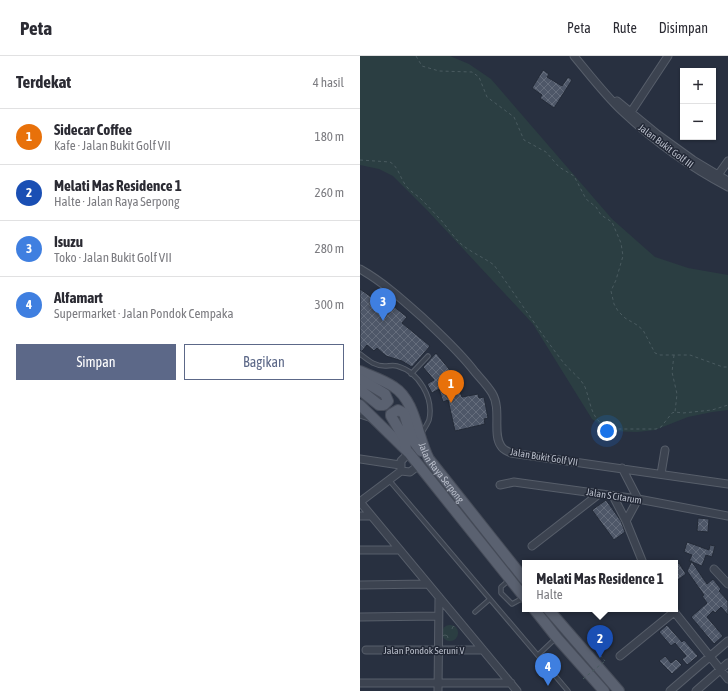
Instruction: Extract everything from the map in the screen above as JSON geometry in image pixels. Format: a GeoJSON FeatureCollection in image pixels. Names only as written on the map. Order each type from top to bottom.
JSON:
{"type":"FeatureCollection","features":[{"type":"Feature","properties":{"kind":"main road","name":"Jalan Raya Serpong"},"geometry":{"type":"LineString","coordinates":[[360,371],[395,387],[402,394],[412,410],[419,437],[429,459],[522,576]]}},
{"type":"Feature","properties":{"kind":"main road"},"geometry":{"type":"LineString","coordinates":[[360,379],[385,394],[388,401],[384,405],[379,405],[360,390]]}},
{"type":"Feature","properties":{"kind":"main road","name":"Jalan Raya Serpong"},"geometry":{"type":"LineString","coordinates":[[360,405],[408,451],[522,593]]}},
{"type":"Feature","properties":{"kind":"main road"},"geometry":{"type":"LineString","coordinates":[[408,451],[404,438],[391,416],[398,410],[404,413],[412,439],[429,459]]}},
{"type":"Feature","properties":{"kind":"main road"},"geometry":{"type":"LineString","coordinates":[[536,612],[557,638],[604,691]]}},
{"type":"Feature","properties":{"kind":"main road"},"geometry":{"type":"LineString","coordinates":[[551,612],[619,691]]}},
{"type":"Feature","properties":{"kind":"street","name":"Jalan Bukit Golf III"},"geometry":{"type":"LineString","coordinates":[[574,56],[622,111],[671,151],[714,180],[728,187]]}},
{"type":"Feature","properties":{"kind":"street"},"geometry":{"type":"LineString","coordinates":[[631,112],[668,56]]}},
{"type":"Feature","properties":{"kind":"street","name":"Jalan Bukit Golf III"},"geometry":{"type":"LineString","coordinates":[[610,97],[619,102],[657,134],[728,181]]}},
{"type":"Feature","properties":{"kind":"street"},"geometry":{"type":"LineString","coordinates":[[718,175],[728,161]]}},
{"type":"Feature","properties":{"kind":"street","name":"Jalan Bukit Golf VII"},"geometry":{"type":"LineString","coordinates":[[360,269],[382,283],[404,300],[454,346],[488,387],[496,401],[498,439],[500,446],[504,450],[511,453],[728,484]]}},
{"type":"Feature","properties":{"kind":"street"},"geometry":{"type":"LineString","coordinates":[[661,474],[664,450]]}},
{"type":"Feature","properties":{"kind":"street","name":"Jalan Raya Serpong"},"geometry":{"type":"LineString","coordinates":[[408,451],[401,461],[402,469],[410,472],[419,465]]}},
{"type":"Feature","properties":{"kind":"street"},"geometry":{"type":"LineString","coordinates":[[360,459],[402,469]]}},
{"type":"Feature","properties":{"kind":"street"},"geometry":{"type":"LineString","coordinates":[[622,468],[638,499],[626,521]]}},
{"type":"Feature","properties":{"kind":"street"},"geometry":{"type":"LineString","coordinates":[[402,469],[360,502],[517,691]]}},
{"type":"Feature","properties":{"kind":"street","name":"Jalan S Citarum"},"geometry":{"type":"LineString","coordinates":[[500,485],[514,482],[638,499],[728,516]]}},
{"type":"Feature","properties":{"kind":"street"},"geometry":{"type":"LineString","coordinates":[[532,546],[599,494]]}},
{"type":"Feature","properties":{"kind":"street"},"geometry":{"type":"LineString","coordinates":[[614,496],[626,521],[640,560]]}},
{"type":"Feature","properties":{"kind":"street"},"geometry":{"type":"LineString","coordinates":[[360,516],[371,516]]}},
{"type":"Feature","properties":{"kind":"street"},"geometry":{"type":"LineString","coordinates":[[360,550],[399,550]]}},
{"type":"Feature","properties":{"kind":"street"},"geometry":{"type":"LineString","coordinates":[[714,569],[728,584]]}},
{"type":"Feature","properties":{"kind":"street"},"geometry":{"type":"LineString","coordinates":[[360,585],[428,584]]}},
{"type":"Feature","properties":{"kind":"street"},"geometry":{"type":"LineString","coordinates":[[438,688],[439,598]]}},
{"type":"Feature","properties":{"kind":"street"},"geometry":{"type":"LineString","coordinates":[[620,656],[671,612]]}},
{"type":"Feature","properties":{"kind":"street"},"geometry":{"type":"LineString","coordinates":[[675,612],[728,679]]}},
{"type":"Feature","properties":{"kind":"street"},"geometry":{"type":"LineString","coordinates":[[360,617],[438,616]]}},
{"type":"Feature","properties":{"kind":"street"},"geometry":{"type":"LineString","coordinates":[[670,691],[728,641]]}},
{"type":"Feature","properties":{"kind":"street","name":"Jalan Pondok Seruni V"},"geometry":{"type":"LineString","coordinates":[[366,650],[483,650]]}},
{"type":"Feature","properties":{"kind":"street"},"geometry":{"type":"LineString","coordinates":[[696,691],[728,663]]}},
{"type":"Feature","properties":{"kind":"street"},"geometry":{"type":"LineString","coordinates":[[360,683],[438,688],[511,683]]}},
{"type":"Feature","properties":{"kind":"lane"},"geometry":{"type":"LineString","coordinates":[[360,354],[375,365],[398,366],[411,374],[422,385],[428,397],[430,408],[429,420],[419,437]]}},
{"type":"Feature","properties":{"kind":"lane"},"geometry":{"type":"LineString","coordinates":[[411,374],[428,356]]}},
{"type":"Feature","properties":{"kind":"lane"},"geometry":{"type":"LineString","coordinates":[[360,416],[377,421]]}},
{"type":"Feature","properties":{"kind":"lane"},"geometry":{"type":"LineString","coordinates":[[389,480],[568,691]]}},
{"type":"Feature","properties":{"kind":"lane"},"geometry":{"type":"LineString","coordinates":[[510,579],[501,587],[501,593],[512,604],[522,599]]}},
{"type":"Feature","properties":{"kind":"lane"},"geometry":{"type":"LineString","coordinates":[[475,612],[490,599]]}},
{"type":"Feature","properties":{"kind":"lane"},"geometry":{"type":"LineString","coordinates":[[538,655],[557,638]]}},
{"type":"Feature","properties":{"kind":"path"},"geometry":{"type":"LineString","coordinates":[[416,56],[422,66],[439,71],[472,72],[479,77],[487,96],[514,117],[524,140],[546,152],[559,167],[574,176],[586,199],[596,207],[601,214],[612,222],[622,243],[623,256],[611,291],[614,304],[618,311],[643,330],[654,353],[660,355],[690,355],[723,367],[728,367]]}},
{"type":"Feature","properties":{"kind":"path"},"geometry":{"type":"LineString","coordinates":[[360,160],[393,163],[408,188],[429,208],[459,242],[494,265],[564,363],[579,379],[584,387],[591,411],[599,422],[611,429],[656,429],[661,426],[672,413],[712,410],[728,405]]}},
{"type":"Feature","properties":{"kind":"path"},"geometry":{"type":"LineString","coordinates":[[674,355],[672,372],[676,394],[675,412]]}},
{"type":"Feature","properties":{"kind":"path"},"geometry":{"type":"LineString","coordinates":[[583,679],[606,661]]}},
{"type":"Feature","properties":{"kind":"green space"},"geometry":{"type":"Polygon","coordinates":[[[360,56],[450,56],[469,64],[491,79],[612,219],[655,257],[688,268],[728,275],[728,410],[688,417],[655,430],[637,432],[609,431],[592,419],[533,324],[427,210],[393,176],[379,169],[360,165],[360,56]]]}},
{"type":"Feature","properties":{"kind":"green space"},"geometry":{"type":"Polygon","coordinates":[[[450,625],[457,630],[458,633],[453,640],[450,641],[443,636],[442,633],[447,626],[450,625]]]}},
{"type":"Feature","properties":{"kind":"building"},"geometry":{"type":"Polygon","coordinates":[[[543,70],[549,74],[547,77],[562,86],[568,77],[572,80],[554,108],[540,98],[542,95],[532,88],[543,70]]]}},
{"type":"Feature","properties":{"kind":"building"},"geometry":{"type":"Polygon","coordinates":[[[360,289],[374,299],[378,294],[407,317],[402,323],[430,346],[412,367],[402,361],[386,356],[377,348],[374,351],[367,345],[362,351],[360,351],[360,289]]]}},
{"type":"Feature","properties":{"kind":"building"},"geometry":{"type":"Polygon","coordinates":[[[436,353],[453,374],[462,397],[478,394],[479,398],[484,397],[488,418],[484,419],[485,424],[455,431],[448,400],[443,402],[439,389],[432,393],[427,384],[434,380],[423,367],[436,353]]]}},
{"type":"Feature","properties":{"kind":"building"},"geometry":{"type":"Polygon","coordinates":[[[606,500],[621,521],[625,532],[614,540],[592,510],[606,500]]]}},
{"type":"Feature","properties":{"kind":"building"},"geometry":{"type":"Polygon","coordinates":[[[698,518],[709,519],[708,532],[697,531],[698,518]]]}},
{"type":"Feature","properties":{"kind":"building"},"geometry":{"type":"Polygon","coordinates":[[[687,542],[709,550],[710,545],[715,546],[712,557],[706,555],[702,566],[692,562],[707,584],[713,579],[721,589],[719,591],[728,601],[728,615],[721,607],[715,613],[713,611],[707,617],[723,636],[714,644],[691,617],[707,603],[702,596],[704,595],[687,571],[692,561],[689,561],[692,555],[684,552],[687,542]]]}},
{"type":"Feature","properties":{"kind":"building"},"geometry":{"type":"Polygon","coordinates":[[[679,563],[686,574],[678,580],[679,563]]]}},
{"type":"Feature","properties":{"kind":"building"},"geometry":{"type":"Polygon","coordinates":[[[667,625],[682,642],[684,640],[698,656],[687,665],[682,659],[686,656],[675,643],[671,646],[659,632],[667,625]]]}},
{"type":"Feature","properties":{"kind":"building"},"geometry":{"type":"Polygon","coordinates":[[[665,656],[671,663],[676,659],[682,665],[672,674],[659,661],[665,656]]]}},
{"type":"Feature","properties":{"kind":"place","name":"Isuzu"},"geometry":{"type":"Point","coordinates":[383,321]}},
{"type":"Feature","properties":{"kind":"place","name":"Sidecar Coffee"},"geometry":{"type":"Point","coordinates":[451,403]}},
{"type":"Feature","properties":{"kind":"place","name":"Melati Mas Residence 1"},"geometry":{"type":"Point","coordinates":[600,658]}},
{"type":"Feature","properties":{"kind":"place","name":"Alfamart"},"geometry":{"type":"Point","coordinates":[548,686]}}]}
